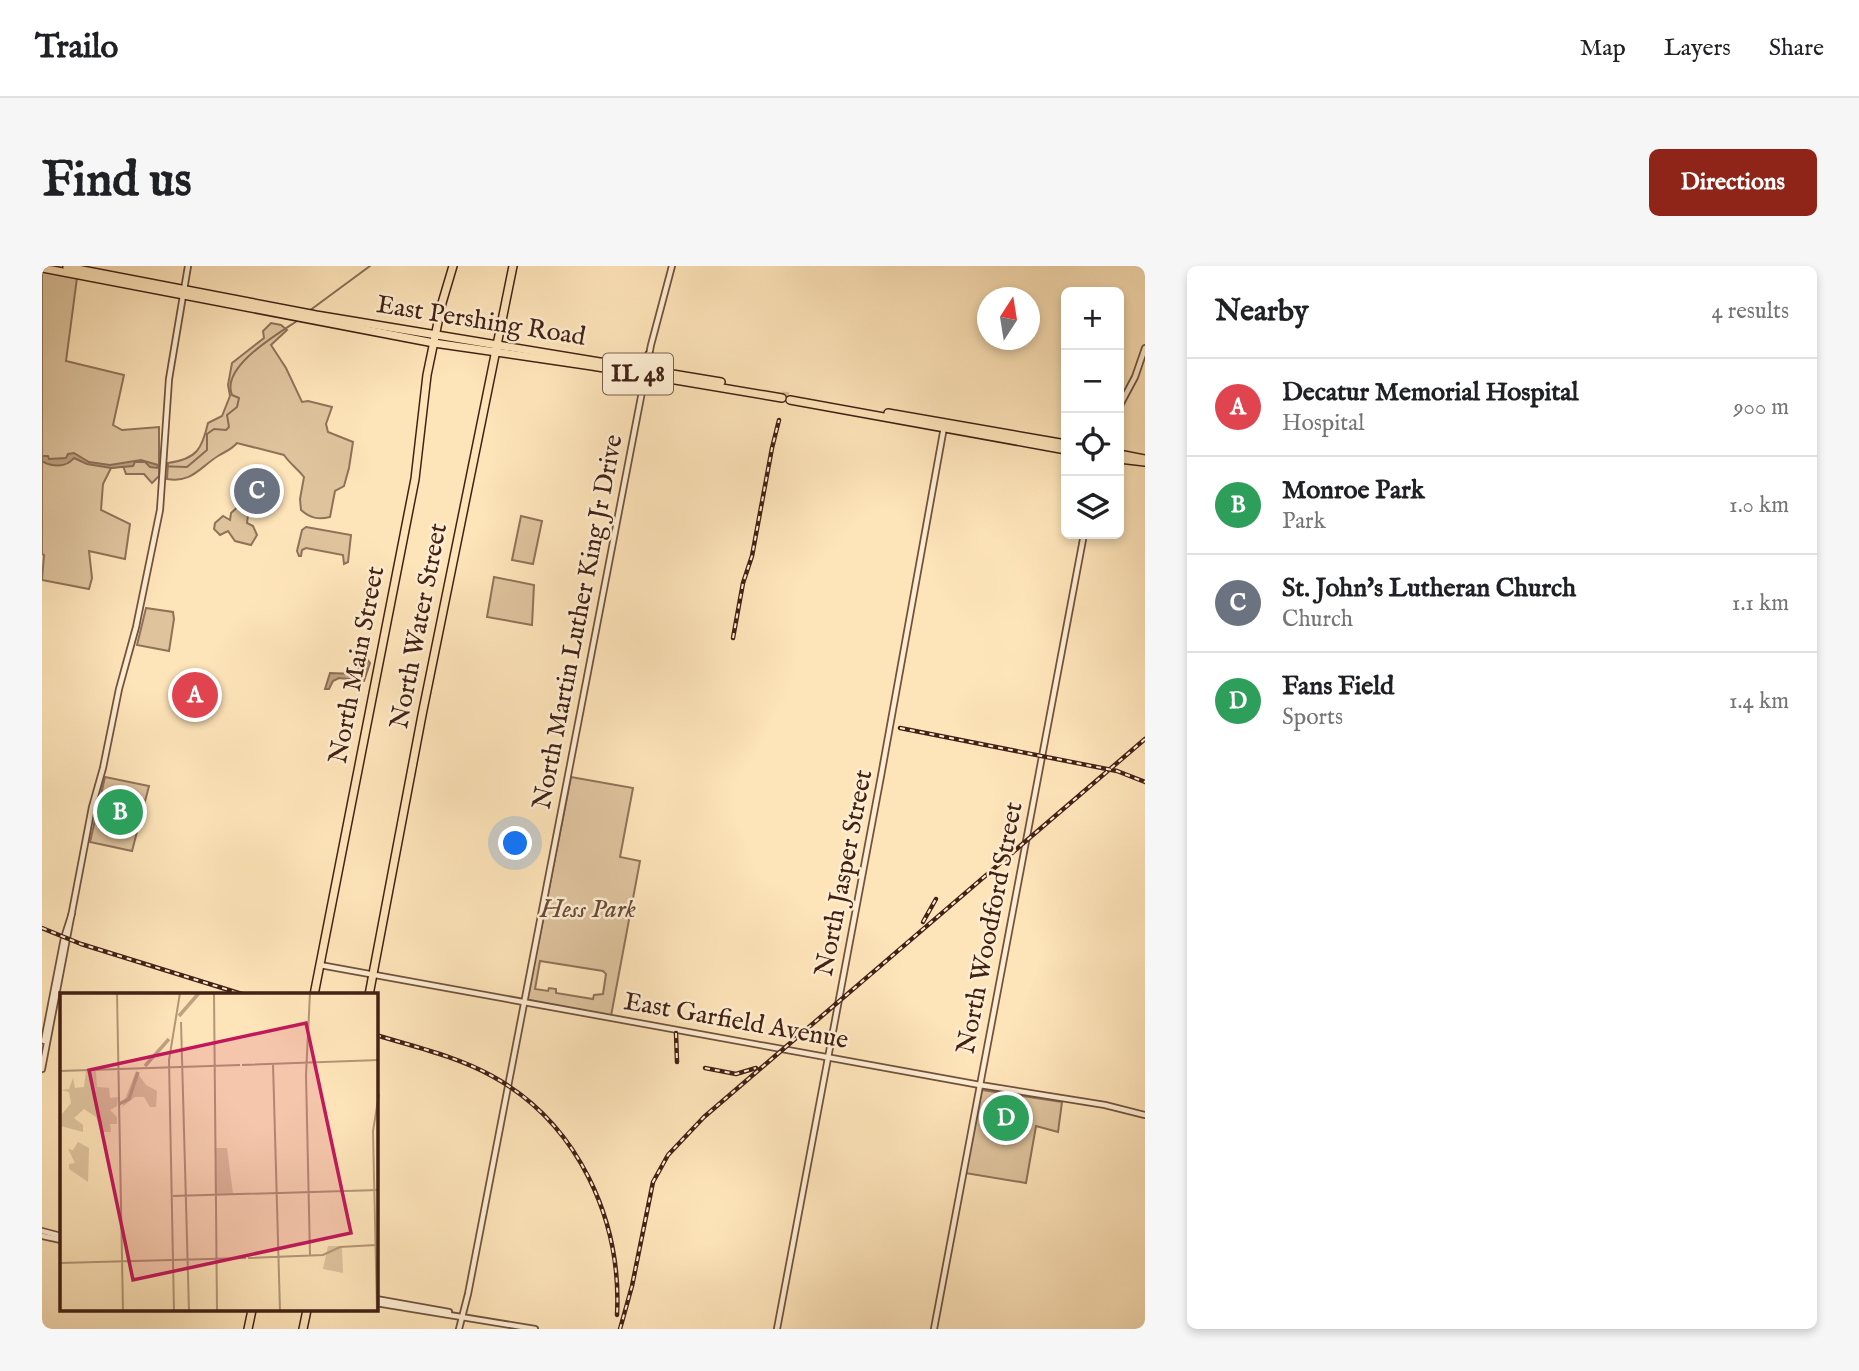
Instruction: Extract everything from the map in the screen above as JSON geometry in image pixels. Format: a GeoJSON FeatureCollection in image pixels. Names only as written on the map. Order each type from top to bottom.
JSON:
{"type":"FeatureCollection","features":[{"type":"Feature","properties":{"kind":"main road","name":"IL 48"},"geometry":{"type":"LineString","coordinates":[[60,266],[183,292]]}},
{"type":"Feature","properties":{"kind":"main road","name":"North Main Street"},"geometry":{"type":"LineString","coordinates":[[314,993],[415,479],[431,358],[453,266]]}},
{"type":"Feature","properties":{"kind":"main road","name":"IL 48"},"geometry":{"type":"LineString","coordinates":[[42,268],[183,292]]}},
{"type":"Feature","properties":{"kind":"main road","name":"North Water Street"},"geometry":{"type":"LineString","coordinates":[[369,993],[512,268]]}},
{"type":"Feature","properties":{"kind":"main road"},"geometry":{"type":"LineString","coordinates":[[80,275],[109,276]]}},
{"type":"Feature","properties":{"kind":"main road","name":"East Pershing Road"},"geometry":{"type":"LineString","coordinates":[[183,292],[422,337]]}},
{"type":"Feature","properties":{"kind":"main road"},"geometry":{"type":"LineString","coordinates":[[431,358],[422,337],[438,323]]}},
{"type":"Feature","properties":{"kind":"main road"},"geometry":{"type":"LineString","coordinates":[[482,421],[497,361],[509,351],[498,332]]}},
{"type":"Feature","properties":{"kind":"main road","name":"IL 48"},"geometry":{"type":"LineString","coordinates":[[422,337],[631,373],[646,372],[1061,443]]}},
{"type":"Feature","properties":{"kind":"main road","name":"East Pershing Road"},"geometry":{"type":"LineString","coordinates":[[435,339],[458,339],[495,349]]}},
{"type":"Feature","properties":{"kind":"main road","name":"East Pershing Road"},"geometry":{"type":"LineString","coordinates":[[509,351],[646,372]]}},
{"type":"Feature","properties":{"kind":"main road"},"geometry":{"type":"LineString","coordinates":[[631,373],[638,379],[642,390],[660,375],[649,355]]}},
{"type":"Feature","properties":{"kind":"main road","name":"IL 48"},"geometry":{"type":"LineString","coordinates":[[944,425],[1061,449]]}},
{"type":"Feature","properties":{"kind":"main road"},"geometry":{"type":"LineString","coordinates":[[1124,457],[1145,460]]}},
{"type":"Feature","properties":{"kind":"street"},"geometry":{"type":"LineString","coordinates":[[42,1069],[92,807],[118,689],[136,626],[160,510],[169,379],[188,266]]}},
{"type":"Feature","properties":{"kind":"street","name":"North Martin Luther King Jr Drive"},"geometry":{"type":"LineString","coordinates":[[461,1329],[642,390],[672,266]]}},
{"type":"Feature","properties":{"kind":"street"},"geometry":{"type":"LineString","coordinates":[[1124,398],[1145,348]]}},
{"type":"Feature","properties":{"kind":"street","name":"North Jasper Street"},"geometry":{"type":"LineString","coordinates":[[776,1329],[944,425]]}},
{"type":"Feature","properties":{"kind":"street","name":"North Woodford Street"},"geometry":{"type":"LineString","coordinates":[[934,1329],[1083,539]]}},
{"type":"Feature","properties":{"kind":"street"},"geometry":{"type":"LineString","coordinates":[[42,1054],[64,938],[72,913]]}},
{"type":"Feature","properties":{"kind":"street","name":"East Garfield Avenue"},"geometry":{"type":"LineString","coordinates":[[320,964],[373,976],[828,1058],[1105,1105],[1145,1115]]}},
{"type":"Feature","properties":{"kind":"street"},"geometry":{"type":"LineString","coordinates":[[42,1234],[60,1238]]}},
{"type":"Feature","properties":{"kind":"street"},"geometry":{"type":"LineString","coordinates":[[378,1301],[535,1329]]}},
{"type":"Feature","properties":{"kind":"green space"},"geometry":{"type":"Polygon","coordinates":[[[42,271],[77,278],[66,361],[124,375],[113,425],[122,430],[159,427],[159,476],[152,483],[144,474],[126,474],[123,466],[111,468],[103,484],[101,510],[130,524],[125,559],[89,551],[92,578],[89,589],[42,580],[42,271]]]}},
{"type":"Feature","properties":{"kind":"green space"},"geometry":{"type":"Polygon","coordinates":[[[271,323],[281,325],[287,330],[271,345],[286,368],[302,402],[332,407],[326,424],[328,432],[353,442],[344,486],[335,491],[330,517],[314,518],[301,510],[304,477],[284,455],[237,443],[195,474],[183,479],[167,479],[168,463],[186,459],[197,451],[208,423],[222,416],[230,396],[228,385],[232,363],[264,338],[263,331],[271,323]]]}},
{"type":"Feature","properties":{"kind":"green space"},"geometry":{"type":"Polygon","coordinates":[[[240,505],[248,515],[247,523],[253,526],[257,535],[251,545],[235,541],[228,531],[220,535],[214,529],[215,523],[223,516],[230,520],[231,513],[240,505]]]}},
{"type":"Feature","properties":{"kind":"green space"},"geometry":{"type":"Polygon","coordinates":[[[521,516],[542,521],[533,564],[512,560],[521,516]]]}},
{"type":"Feature","properties":{"kind":"green space"},"geometry":{"type":"Polygon","coordinates":[[[306,527],[351,535],[348,562],[344,564],[343,555],[306,548],[299,556],[297,551],[302,530],[306,527]]]}},
{"type":"Feature","properties":{"kind":"green space"},"geometry":{"type":"Polygon","coordinates":[[[494,577],[534,585],[532,625],[487,617],[494,577]]]}},
{"type":"Feature","properties":{"kind":"green space"},"geometry":{"type":"Polygon","coordinates":[[[146,608],[173,612],[169,651],[137,645],[146,608]]]}},
{"type":"Feature","properties":{"kind":"green space"},"geometry":{"type":"Polygon","coordinates":[[[105,777],[149,786],[132,851],[90,842],[105,777]]]}},
{"type":"Feature","properties":{"kind":"green space","name":"Hess Park"},"geometry":{"type":"Polygon","coordinates":[[[571,777],[633,788],[620,857],[640,861],[611,1016],[527,1000],[571,777]],[[540,961],[535,989],[556,989],[556,993],[593,999],[594,995],[603,994],[606,974],[603,971],[540,961]]]}},
{"type":"Feature","properties":{"kind":"green space"},"geometry":{"type":"Polygon","coordinates":[[[982,1090],[1062,1102],[1058,1132],[1036,1126],[1026,1183],[965,1173],[982,1090]]]}},
{"type":"Feature","properties":{"kind":"shaded area"},"geometry":{"type":"Polygon","coordinates":[[[74,453],[89,462],[110,465],[141,460],[158,465],[157,468],[150,467],[145,462],[135,462],[133,466],[111,468],[87,464],[74,458],[59,466],[42,461],[42,456],[48,456],[49,459],[66,458],[68,454],[74,453]]]}},
{"type":"Feature","properties":{"kind":"shaded area"},"geometry":{"type":"Polygon","coordinates":[[[363,659],[370,663],[364,681],[339,678],[333,681],[329,689],[325,689],[330,673],[356,674],[363,659]]]}},
{"type":"Feature","properties":{"kind":"waterway"},"geometry":{"type":"LineString","coordinates":[[309,311],[370,266]]}},
{"type":"Feature","properties":{"kind":"waterway"},"geometry":{"type":"LineString","coordinates":[[158,466],[187,467],[207,450],[207,434],[214,429],[226,430],[229,427],[227,415],[237,407],[239,398],[232,395],[231,384],[235,373],[254,351],[300,319]]}},
{"type":"Feature","properties":{"kind":"tunnel"},"geometry":{"type":"LineString","coordinates":[[782,395],[791,396]]}},
{"type":"Feature","properties":{"kind":"railway"},"geometry":{"type":"LineString","coordinates":[[733,638],[779,420]]}},
{"type":"Feature","properties":{"kind":"railway"},"geometry":{"type":"LineString","coordinates":[[900,728],[1117,771],[1145,782]]}},
{"type":"Feature","properties":{"kind":"railway"},"geometry":{"type":"LineString","coordinates":[[620,1329],[632,1286],[653,1182],[668,1155],[704,1117],[1145,739]]}},
{"type":"Feature","properties":{"kind":"railway"},"geometry":{"type":"LineString","coordinates":[[923,922],[936,899]]}},
{"type":"Feature","properties":{"kind":"railway"},"geometry":{"type":"LineString","coordinates":[[42,928],[81,944],[239,993]]}},
{"type":"Feature","properties":{"kind":"railway"},"geometry":{"type":"LineString","coordinates":[[676,1033],[677,1062]]}},
{"type":"Feature","properties":{"kind":"railway"},"geometry":{"type":"LineString","coordinates":[[378,1036],[435,1052],[478,1069],[522,1096],[549,1120],[571,1147],[589,1178],[602,1210],[612,1244],[617,1279],[617,1315]]}},
{"type":"Feature","properties":{"kind":"railway"},"geometry":{"type":"LineString","coordinates":[[705,1068],[736,1074],[756,1068]]}},
{"type":"Feature","properties":{"kind":"place","name":"St. John's Lutheran Church"},"geometry":{"type":"Point","coordinates":[257,491]}},
{"type":"Feature","properties":{"kind":"place","name":"Decatur Memorial Hospital"},"geometry":{"type":"Point","coordinates":[195,695]}},
{"type":"Feature","properties":{"kind":"place","name":"Monroe Park"},"geometry":{"type":"Point","coordinates":[120,812]}},
{"type":"Feature","properties":{"kind":"place","name":"Fans Field"},"geometry":{"type":"Point","coordinates":[1006,1118]}}]}
